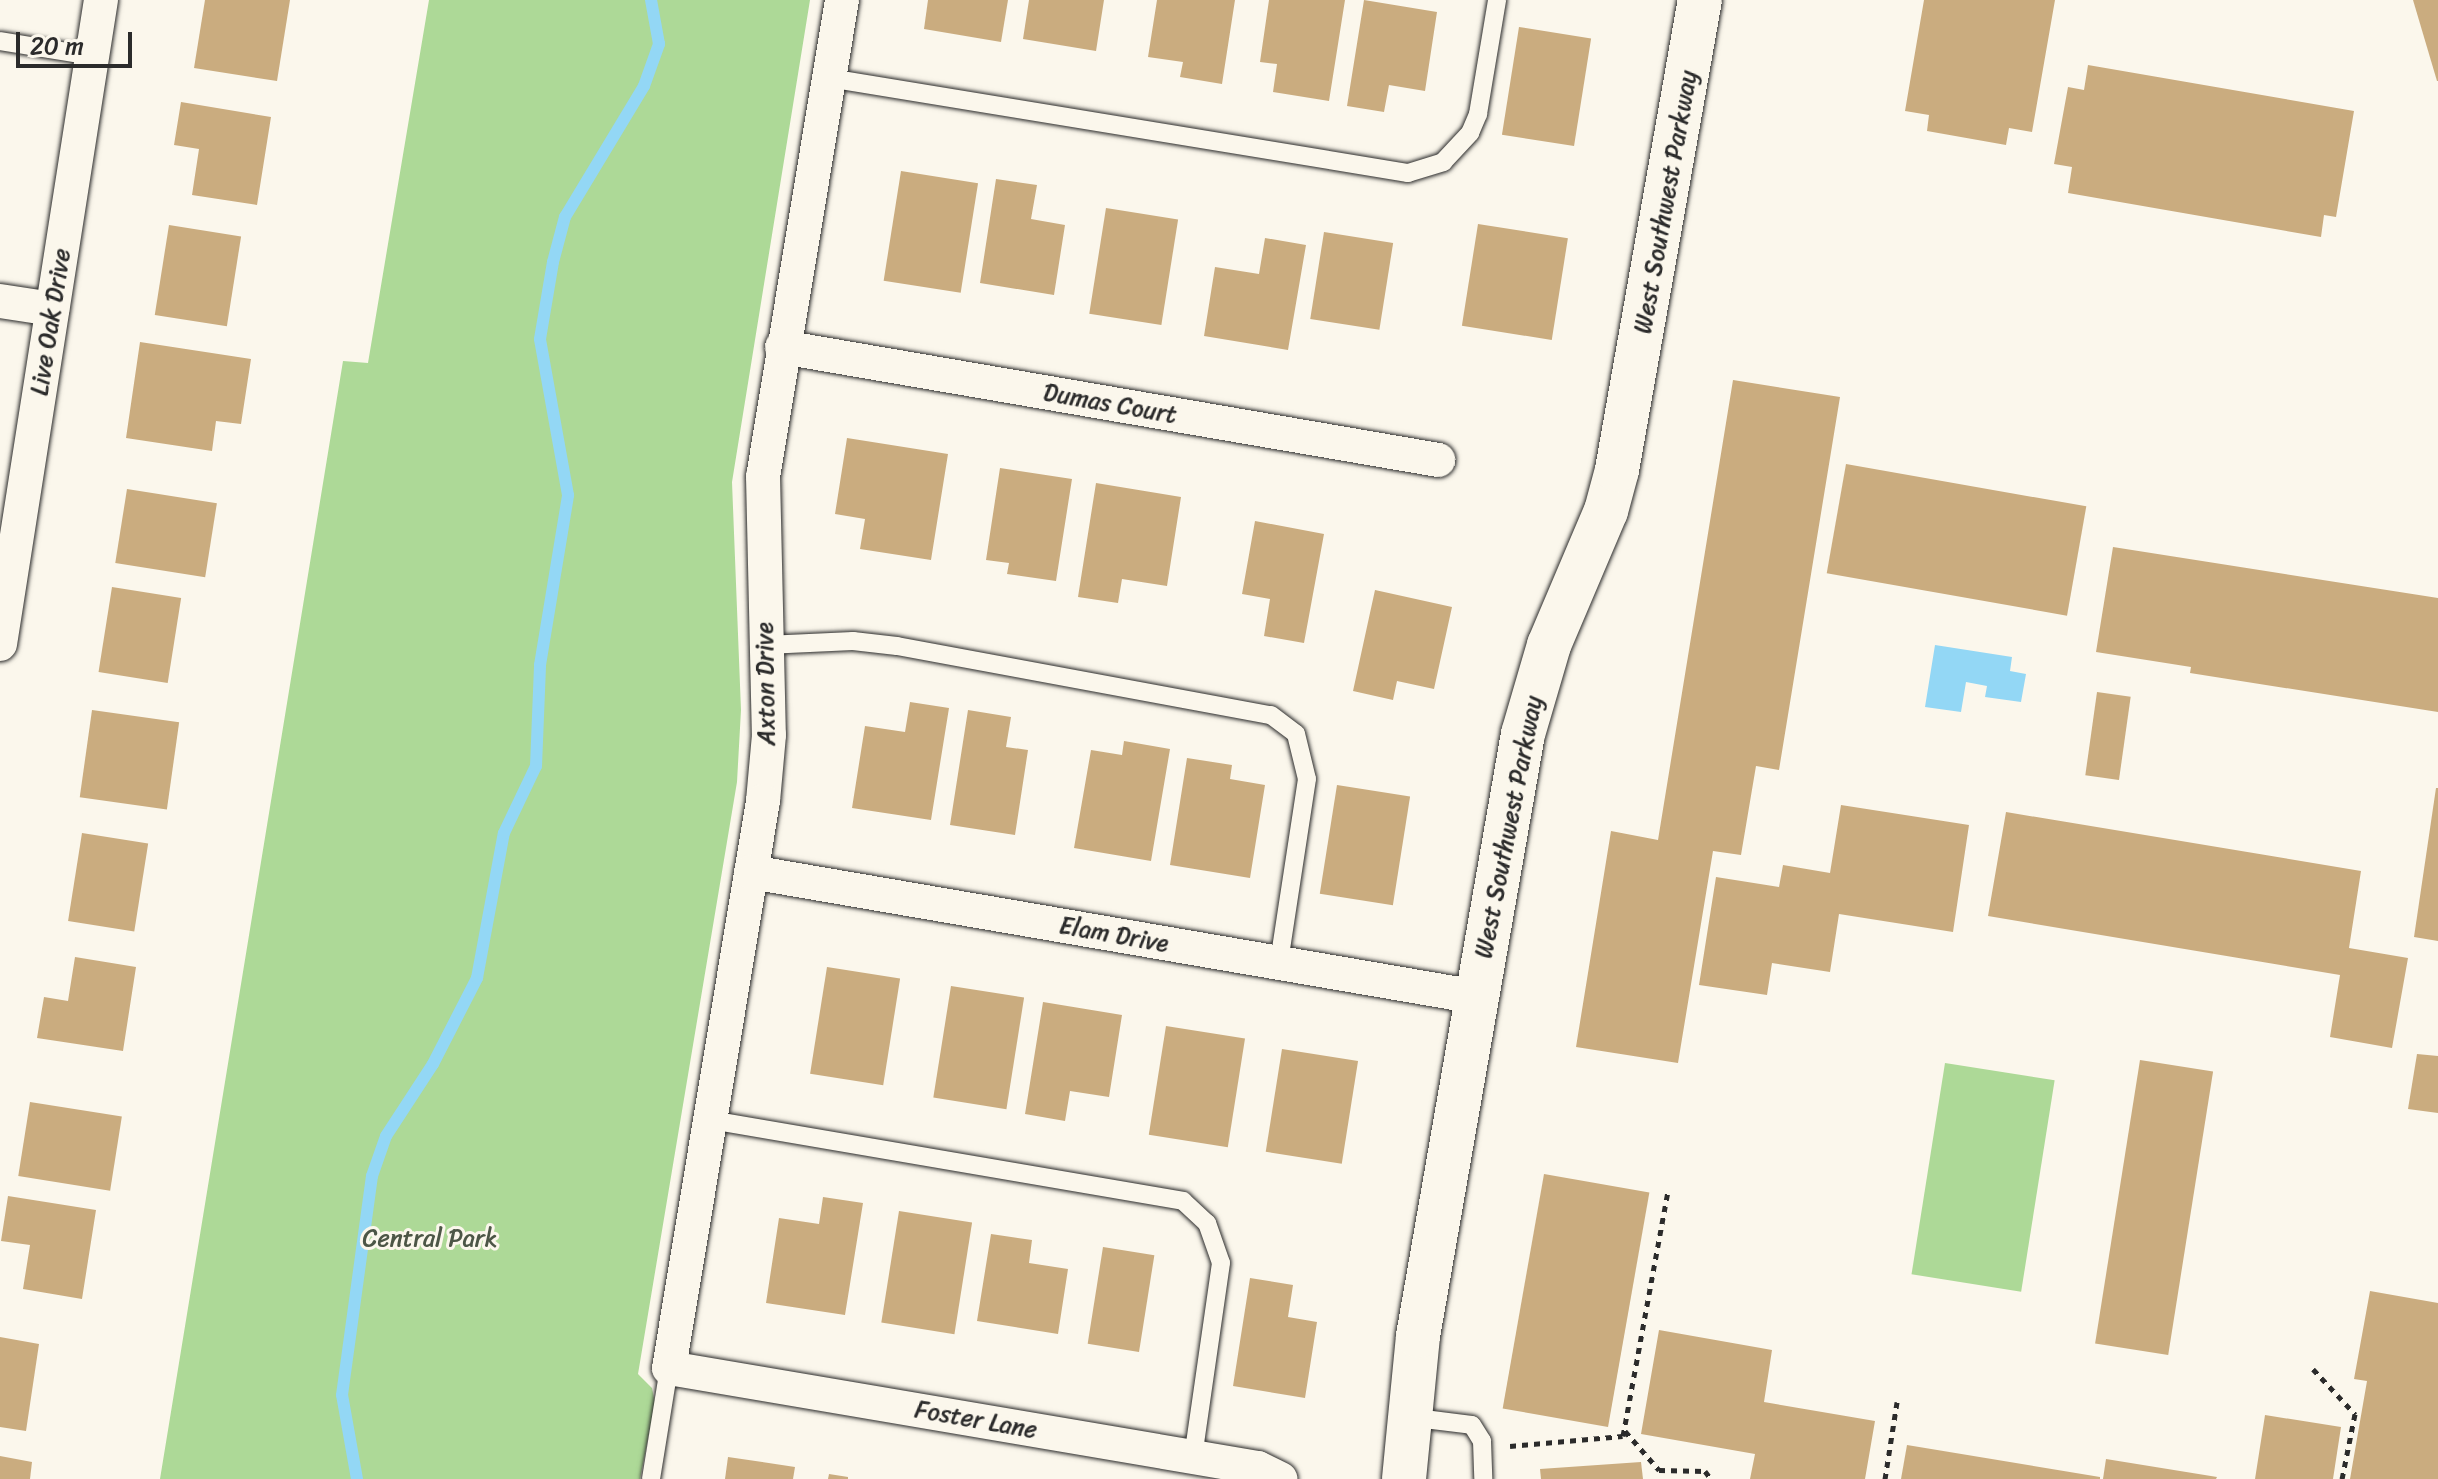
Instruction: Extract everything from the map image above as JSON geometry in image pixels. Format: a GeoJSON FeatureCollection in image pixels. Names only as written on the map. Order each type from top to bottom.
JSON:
{"type":"FeatureCollection","features":[{"type":"Feature","properties":{"kind":"street","name":"Live Oak Drive"},"geometry":{"type":"LineString","coordinates":[[0,644],[7,558],[52,309],[101,0]]}},
{"type":"Feature","properties":{"kind":"street","name":"Axton Drive"},"geometry":{"type":"LineString","coordinates":[[669,1368],[751,872],[769,735],[763,476],[842,0]]}},
{"type":"Feature","properties":{"kind":"street","name":"West Southwest Parkway"},"geometry":{"type":"LineString","coordinates":[[1404,1479],[1408,1417],[1477,997],[1530,707],[1549,645],[1606,511],[1620,456],[1700,0]]}},
{"type":"Feature","properties":{"kind":"street"},"geometry":{"type":"LineString","coordinates":[[0,301],[52,309]]}},
{"type":"Feature","properties":{"kind":"street","name":"Dumas Court"},"geometry":{"type":"LineString","coordinates":[[782,347],[1438,460]]}},
{"type":"Feature","properties":{"kind":"street","name":"Elam Drive"},"geometry":{"type":"LineString","coordinates":[[751,872],[1477,997]]}},
{"type":"Feature","properties":{"kind":"street","name":"Foster Lane"},"geometry":{"type":"LineString","coordinates":[[669,1368],[1258,1468],[1281,1479]]}},
{"type":"Feature","properties":{"kind":"lane"},"geometry":{"type":"LineString","coordinates":[[829,78],[1408,173],[1443,162],[1470,133],[1478,114],[1497,0]]}},
{"type":"Feature","properties":{"kind":"lane"},"geometry":{"type":"LineString","coordinates":[[0,41],[92,56]]}},
{"type":"Feature","properties":{"kind":"lane"},"geometry":{"type":"LineString","coordinates":[[766,645],[853,641],[897,646],[1271,715],[1296,734],[1307,779],[1279,963]]}},
{"type":"Feature","properties":{"kind":"lane"},"geometry":{"type":"LineString","coordinates":[[710,1120],[1183,1201],[1207,1223],[1221,1263],[1193,1457]]}},
{"type":"Feature","properties":{"kind":"lane"},"geometry":{"type":"LineString","coordinates":[[651,1479],[669,1368]]}},
{"type":"Feature","properties":{"kind":"lane"},"geometry":{"type":"LineString","coordinates":[[1408,1417],[1472,1425],[1482,1451],[1483,1479]]}},
{"type":"Feature","properties":{"kind":"path"},"geometry":{"type":"LineString","coordinates":[[1482,1451],[1623,1436],[1668,1191]]}},
{"type":"Feature","properties":{"kind":"path"},"geometry":{"type":"LineString","coordinates":[[2313,1369],[2355,1414],[2342,1479]]}},
{"type":"Feature","properties":{"kind":"path"},"geometry":{"type":"LineString","coordinates":[[1885,1479],[1897,1402]]}},
{"type":"Feature","properties":{"kind":"path"},"geometry":{"type":"LineString","coordinates":[[1624,1430],[1659,1470],[1705,1471],[1711,1479]]}},
{"type":"Feature","properties":{"kind":"green space","name":"Central Park"},"geometry":{"type":"Polygon","coordinates":[[[429,0],[810,0],[732,482],[741,710],[737,782],[638,1374],[652,1388],[655,1403],[640,1479],[160,1479],[343,361],[368,363],[429,0]]]}},
{"type":"Feature","properties":{"kind":"green space"},"geometry":{"type":"Polygon","coordinates":[[[1945,1063],[2055,1080],[2021,1292],[1912,1274],[1945,1063]]]}},
{"type":"Feature","properties":{"kind":"water"},"geometry":{"type":"Polygon","coordinates":[[[1935,645],[2012,657],[2010,671],[2026,674],[2021,702],[1985,697],[1987,686],[1966,682],[1961,712],[1925,707],[1935,645]]]}},
{"type":"Feature","properties":{"kind":"building"},"geometry":{"type":"Polygon","coordinates":[[[205,0],[290,0],[277,81],[194,68],[205,0]]]}},
{"type":"Feature","properties":{"kind":"building"},"geometry":{"type":"Polygon","coordinates":[[[928,0],[1008,0],[1001,42],[924,29],[928,0]]]}},
{"type":"Feature","properties":{"kind":"building"},"geometry":{"type":"Polygon","coordinates":[[[1029,0],[1104,0],[1096,51],[1023,39],[1029,0]]]}},
{"type":"Feature","properties":{"kind":"building"},"geometry":{"type":"Polygon","coordinates":[[[1157,0],[1235,0],[1222,84],[1180,77],[1183,62],[1148,57],[1157,0]]]}},
{"type":"Feature","properties":{"kind":"building"},"geometry":{"type":"Polygon","coordinates":[[[1269,0],[1345,0],[1329,101],[1273,92],[1277,64],[1260,62],[1269,0]]]}},
{"type":"Feature","properties":{"kind":"building"},"geometry":{"type":"Polygon","coordinates":[[[1364,0],[1437,12],[1425,91],[1389,85],[1384,112],[1347,106],[1364,0]]]}},
{"type":"Feature","properties":{"kind":"building"},"geometry":{"type":"Polygon","coordinates":[[[1924,0],[2055,0],[2032,132],[2009,128],[2006,145],[1927,131],[1929,115],[1905,111],[1924,0]]]}},
{"type":"Feature","properties":{"kind":"building"},"geometry":{"type":"Polygon","coordinates":[[[2413,0],[2438,0],[2438,81],[2437,81],[2413,0]]]}},
{"type":"Feature","properties":{"kind":"building"},"geometry":{"type":"Polygon","coordinates":[[[1519,27],[1591,38],[1574,146],[1502,135],[1519,27]]]}},
{"type":"Feature","properties":{"kind":"building"},"geometry":{"type":"Polygon","coordinates":[[[2088,65],[2354,111],[2336,217],[2324,215],[2321,237],[2068,193],[2072,167],[2054,164],[2068,87],[2084,90],[2088,65]]]}},
{"type":"Feature","properties":{"kind":"building"},"geometry":{"type":"Polygon","coordinates":[[[181,102],[271,117],[257,205],[192,195],[199,149],[174,145],[181,102]]]}},
{"type":"Feature","properties":{"kind":"building"},"geometry":{"type":"Polygon","coordinates":[[[901,171],[978,183],[961,293],[884,281],[901,171]]]}},
{"type":"Feature","properties":{"kind":"building"},"geometry":{"type":"Polygon","coordinates":[[[996,179],[1037,185],[1031,219],[1065,225],[1054,295],[980,283],[996,179]]]}},
{"type":"Feature","properties":{"kind":"building"},"geometry":{"type":"Polygon","coordinates":[[[1106,208],[1178,219],[1161,325],[1089,314],[1106,208]]]}},
{"type":"Feature","properties":{"kind":"building"},"geometry":{"type":"Polygon","coordinates":[[[1478,224],[1568,238],[1552,340],[1462,326],[1478,224]]]}},
{"type":"Feature","properties":{"kind":"building"},"geometry":{"type":"Polygon","coordinates":[[[169,225],[241,236],[227,326],[155,315],[169,225]]]}},
{"type":"Feature","properties":{"kind":"building"},"geometry":{"type":"Polygon","coordinates":[[[1324,232],[1393,243],[1379,330],[1310,319],[1324,232]]]}},
{"type":"Feature","properties":{"kind":"building"},"geometry":{"type":"Polygon","coordinates":[[[1265,238],[1306,245],[1288,350],[1204,336],[1215,267],[1259,274],[1265,238]]]}},
{"type":"Feature","properties":{"kind":"building"},"geometry":{"type":"Polygon","coordinates":[[[140,342],[251,359],[241,424],[216,421],[212,451],[126,438],[140,342]]]}},
{"type":"Feature","properties":{"kind":"building"},"geometry":{"type":"Polygon","coordinates":[[[1733,380],[1840,397],[1779,770],[1756,766],[1741,855],[1713,851],[1678,1063],[1576,1047],[1611,831],[1658,840],[1733,380]]]}},
{"type":"Feature","properties":{"kind":"building"},"geometry":{"type":"Polygon","coordinates":[[[847,438],[948,454],[931,560],[860,549],[865,519],[835,514],[847,438]]]}},
{"type":"Feature","properties":{"kind":"building"},"geometry":{"type":"Polygon","coordinates":[[[1846,464],[2086,506],[2067,616],[1827,573],[1846,464]]]}},
{"type":"Feature","properties":{"kind":"building"},"geometry":{"type":"Polygon","coordinates":[[[1000,468],[1072,479],[1056,581],[1007,574],[1009,563],[986,560],[1000,468]]]}},
{"type":"Feature","properties":{"kind":"building"},"geometry":{"type":"Polygon","coordinates":[[[1096,483],[1181,497],[1167,586],[1122,579],[1118,603],[1078,597],[1096,483]]]}},
{"type":"Feature","properties":{"kind":"building"},"geometry":{"type":"Polygon","coordinates":[[[127,489],[217,503],[205,577],[115,563],[127,489]]]}},
{"type":"Feature","properties":{"kind":"building"},"geometry":{"type":"Polygon","coordinates":[[[1255,521],[1324,534],[1304,643],[1264,636],[1270,599],[1242,594],[1255,521]]]}},
{"type":"Feature","properties":{"kind":"building"},"geometry":{"type":"Polygon","coordinates":[[[2113,547],[2438,598],[2438,712],[2190,673],[2191,667],[2096,652],[2113,547]]]}},
{"type":"Feature","properties":{"kind":"building"},"geometry":{"type":"Polygon","coordinates":[[[112,587],[181,598],[168,683],[99,672],[112,587]]]}},
{"type":"Feature","properties":{"kind":"building"},"geometry":{"type":"Polygon","coordinates":[[[1375,590],[1452,607],[1434,689],[1397,681],[1393,700],[1353,691],[1375,590]]]}},
{"type":"Feature","properties":{"kind":"building"},"geometry":{"type":"Polygon","coordinates":[[[2097,692],[2131,697],[2119,780],[2085,775],[2097,692]]]}},
{"type":"Feature","properties":{"kind":"building"},"geometry":{"type":"Polygon","coordinates":[[[910,702],[949,708],[931,820],[852,808],[865,726],[905,732],[910,702]]]}},
{"type":"Feature","properties":{"kind":"building"},"geometry":{"type":"Polygon","coordinates":[[[92,710],[179,722],[167,809],[80,797],[92,710]]]}},
{"type":"Feature","properties":{"kind":"building"},"geometry":{"type":"Polygon","coordinates":[[[968,710],[1011,717],[1006,747],[1028,750],[1015,835],[950,825],[968,710]]]}},
{"type":"Feature","properties":{"kind":"building"},"geometry":{"type":"Polygon","coordinates":[[[1124,741],[1170,749],[1151,861],[1074,848],[1091,750],[1122,755],[1124,741]]]}},
{"type":"Feature","properties":{"kind":"building"},"geometry":{"type":"Polygon","coordinates":[[[1187,758],[1232,765],[1230,779],[1265,785],[1250,878],[1170,865],[1187,758]]]}},
{"type":"Feature","properties":{"kind":"building"},"geometry":{"type":"Polygon","coordinates":[[[1337,785],[1410,797],[1393,905],[1320,894],[1337,785]]]}},
{"type":"Feature","properties":{"kind":"building"},"geometry":{"type":"Polygon","coordinates":[[[2438,788],[2438,941],[2414,937],[2438,788]]]}},
{"type":"Feature","properties":{"kind":"building"},"geometry":{"type":"Polygon","coordinates":[[[1841,805],[1969,825],[1953,932],[1839,914],[1830,972],[1772,963],[1767,995],[1699,985],[1716,877],[1779,887],[1783,865],[1830,873],[1841,805]]]}},
{"type":"Feature","properties":{"kind":"building"},"geometry":{"type":"Polygon","coordinates":[[[2006,812],[2361,871],[2349,948],[2408,958],[2392,1048],[2330,1037],[2340,975],[1988,916],[2006,812]]]}},
{"type":"Feature","properties":{"kind":"building"},"geometry":{"type":"Polygon","coordinates":[[[82,833],[148,843],[134,931],[68,921],[82,833]]]}},
{"type":"Feature","properties":{"kind":"building"},"geometry":{"type":"Polygon","coordinates":[[[75,957],[136,967],[123,1051],[37,1038],[44,997],[68,1001],[75,957]]]}},
{"type":"Feature","properties":{"kind":"building"},"geometry":{"type":"Polygon","coordinates":[[[827,967],[900,979],[883,1085],[810,1074],[827,967]]]}},
{"type":"Feature","properties":{"kind":"building"},"geometry":{"type":"Polygon","coordinates":[[[951,986],[1024,998],[1006,1109],[933,1098],[951,986]]]}},
{"type":"Feature","properties":{"kind":"building"},"geometry":{"type":"Polygon","coordinates":[[[1043,1002],[1122,1015],[1109,1097],[1070,1091],[1065,1121],[1025,1114],[1043,1002]]]}},
{"type":"Feature","properties":{"kind":"building"},"geometry":{"type":"Polygon","coordinates":[[[1166,1026],[1245,1039],[1228,1147],[1149,1135],[1166,1026]]]}},
{"type":"Feature","properties":{"kind":"building"},"geometry":{"type":"Polygon","coordinates":[[[1282,1049],[1358,1061],[1342,1164],[1266,1152],[1282,1049]]]}},
{"type":"Feature","properties":{"kind":"building"},"geometry":{"type":"Polygon","coordinates":[[[2417,1054],[2438,1056],[2438,1113],[2408,1109],[2417,1054]]]}},
{"type":"Feature","properties":{"kind":"building"},"geometry":{"type":"Polygon","coordinates":[[[2140,1060],[2213,1072],[2168,1355],[2095,1343],[2140,1060]]]}},
{"type":"Feature","properties":{"kind":"building"},"geometry":{"type":"Polygon","coordinates":[[[30,1102],[122,1117],[110,1191],[18,1176],[30,1102]]]}},
{"type":"Feature","properties":{"kind":"building"},"geometry":{"type":"Polygon","coordinates":[[[1544,1174],[1649,1193],[1608,1427],[1503,1408],[1544,1174]]]}},
{"type":"Feature","properties":{"kind":"building"},"geometry":{"type":"Polygon","coordinates":[[[8,1196],[96,1210],[82,1299],[23,1289],[30,1245],[1,1241],[8,1196]]]}},
{"type":"Feature","properties":{"kind":"building"},"geometry":{"type":"Polygon","coordinates":[[[823,1197],[863,1203],[845,1315],[766,1303],[779,1218],[819,1224],[823,1197]]]}},
{"type":"Feature","properties":{"kind":"building"},"geometry":{"type":"Polygon","coordinates":[[[899,1211],[972,1223],[954,1334],[881,1323],[899,1211]]]}},
{"type":"Feature","properties":{"kind":"building"},"geometry":{"type":"Polygon","coordinates":[[[991,1234],[1032,1240],[1029,1263],[1068,1269],[1058,1334],[977,1321],[991,1234]]]}},
{"type":"Feature","properties":{"kind":"building"},"geometry":{"type":"Polygon","coordinates":[[[1103,1247],[1154,1255],[1139,1352],[1088,1344],[1103,1247]]]}},
{"type":"Feature","properties":{"kind":"building"},"geometry":{"type":"Polygon","coordinates":[[[1250,1278],[1293,1285],[1288,1317],[1317,1322],[1305,1398],[1233,1386],[1250,1278]]]}},
{"type":"Feature","properties":{"kind":"building"},"geometry":{"type":"Polygon","coordinates":[[[2370,1291],[2438,1303],[2438,1479],[2350,1479],[2367,1381],[2354,1379],[2370,1291]]]}},
{"type":"Feature","properties":{"kind":"building"},"geometry":{"type":"Polygon","coordinates":[[[1659,1330],[1772,1350],[1764,1402],[1875,1421],[1865,1479],[1750,1479],[1755,1454],[1641,1434],[1659,1330]]]}},
{"type":"Feature","properties":{"kind":"building"},"geometry":{"type":"Polygon","coordinates":[[[0,1337],[39,1344],[26,1431],[0,1427],[0,1337]]]}},
{"type":"Feature","properties":{"kind":"building"},"geometry":{"type":"Polygon","coordinates":[[[2265,1415],[2341,1427],[2333,1479],[2255,1479],[2265,1415]]]}},
{"type":"Feature","properties":{"kind":"building"},"geometry":{"type":"Polygon","coordinates":[[[1907,1445],[2100,1477],[2100,1479],[1901,1479],[1907,1445]]]}},
{"type":"Feature","properties":{"kind":"building"},"geometry":{"type":"Polygon","coordinates":[[[0,1456],[32,1462],[30,1479],[0,1479],[0,1456]]]}},
{"type":"Feature","properties":{"kind":"building"},"geometry":{"type":"Polygon","coordinates":[[[728,1457],[795,1467],[793,1479],[725,1479],[728,1457]]]}},
{"type":"Feature","properties":{"kind":"building"},"geometry":{"type":"Polygon","coordinates":[[[2106,1459],[2217,1477],[2103,1479],[2106,1459]]]}},
{"type":"Feature","properties":{"kind":"building"},"geometry":{"type":"Polygon","coordinates":[[[1641,1462],[1643,1479],[1541,1479],[1540,1469],[1641,1462]]]}},
{"type":"Feature","properties":{"kind":"building"},"geometry":{"type":"Polygon","coordinates":[[[829,1474],[848,1477],[848,1479],[828,1479],[829,1474]]]}},
{"type":"Feature","properties":{"kind":"waterway"},"geometry":{"type":"LineString","coordinates":[[357,1479],[342,1395],[372,1176],[386,1136],[433,1064],[477,978],[504,833],[536,766],[540,665],[568,495],[540,339],[553,262],[565,217],[644,86],[659,44],[651,0]]}}]}
